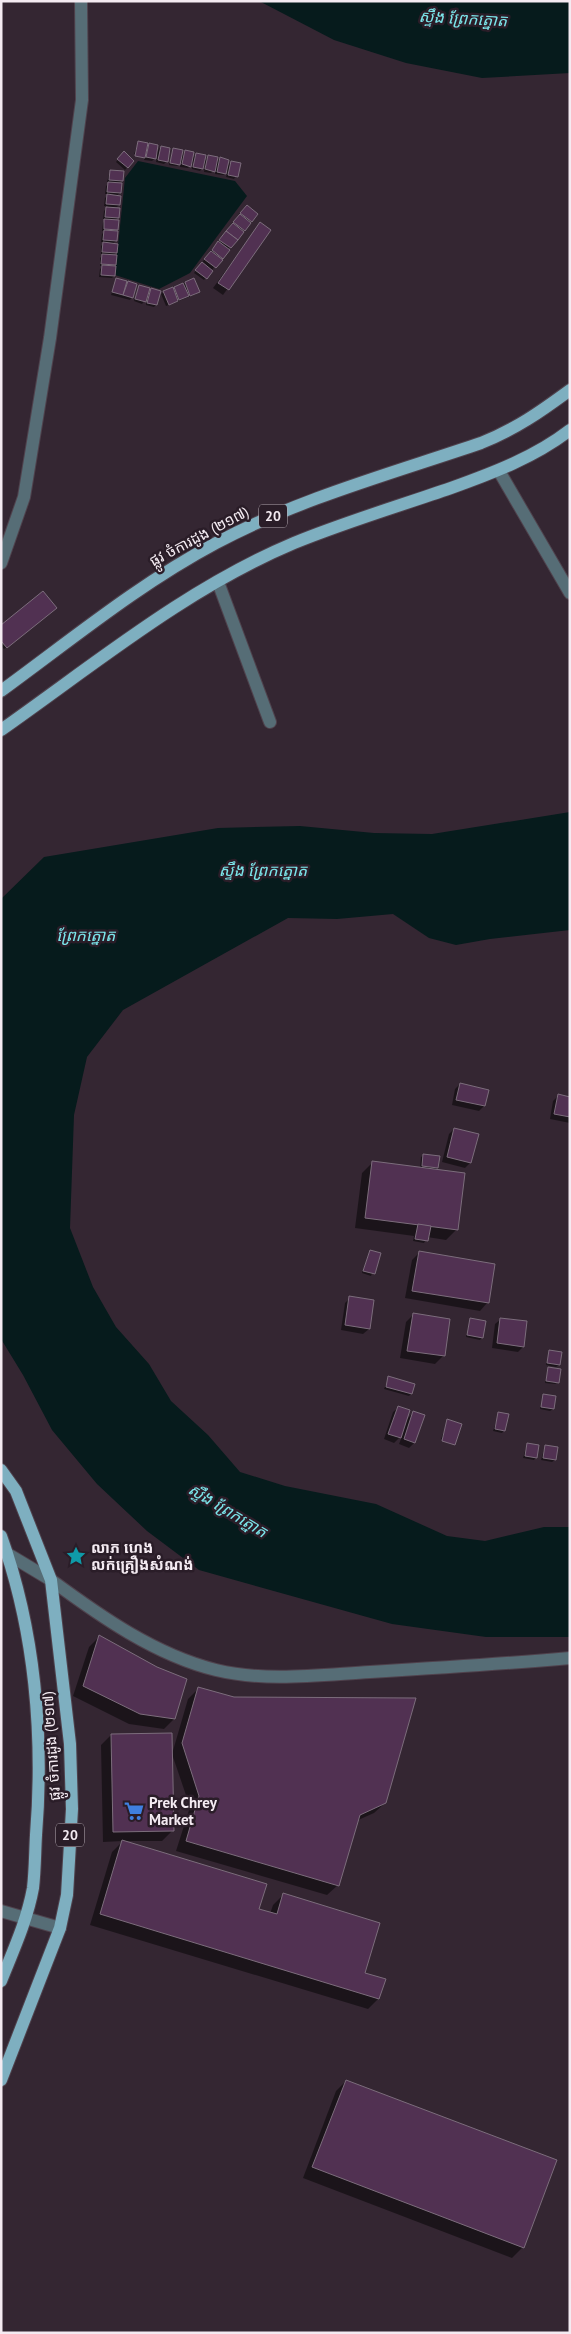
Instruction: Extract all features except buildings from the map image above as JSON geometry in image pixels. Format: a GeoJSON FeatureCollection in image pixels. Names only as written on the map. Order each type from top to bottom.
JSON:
{"type":"FeatureCollection","features":[{"type":"Feature","properties":{"kind":"main road","name":"ផ្លូវ ចំការដូង (២១៧)"},"geometry":{"type":"LineString","coordinates":[[1,691],[158,576],[217,542],[283,511],[481,443],[513,430],[570,390]]}},
{"type":"Feature","properties":{"kind":"main road","name":"20"},"geometry":{"type":"LineString","coordinates":[[1,730],[174,608],[218,582],[294,543],[499,470],[550,446],[570,430]]}},
{"type":"Feature","properties":{"kind":"main road","name":"ផ្លូវ ចំការដូង (២១៧)"},"geometry":{"type":"LineString","coordinates":[[1,1470],[16,1491],[51,1580],[71,1753],[72,1809],[67,1895],[60,1928],[1,2080]]}},
{"type":"Feature","properties":{"kind":"main road","name":"ផ្លូវ ចំការដូង (២១៧)"},"geometry":{"type":"LineString","coordinates":[[1,1536],[29,1643],[38,1742],[39,1805],[33,1887],[26,1918],[1,1981]]}},
{"type":"Feature","properties":{"kind":"street"},"geometry":{"type":"LineString","coordinates":[[1,563],[24,496],[50,338],[82,100],[81,1]]}},
{"type":"Feature","properties":{"kind":"street"},"geometry":{"type":"LineString","coordinates":[[499,470],[570,593]]}},
{"type":"Feature","properties":{"kind":"street"},"geometry":{"type":"LineString","coordinates":[[218,582],[270,722]]}},
{"type":"Feature","properties":{"kind":"street"},"geometry":{"type":"LineString","coordinates":[[4,1551],[51,1580],[97,1614],[151,1644],[216,1670],[246,1675],[287,1678],[570,1658]]}},
{"type":"Feature","properties":{"kind":"street"},"geometry":{"type":"LineString","coordinates":[[1,1911],[60,1928]]}},
{"type":"Feature","properties":{"kind":"water","name":"ស្ទឹង ព្រែកត្នោត"},"geometry":{"type":"Polygon","coordinates":[[[259,1],[570,1],[570,73],[482,78],[406,63],[334,40],[259,1]]]}},
{"type":"Feature","properties":{"kind":"water"},"geometry":{"type":"Polygon","coordinates":[[[138,161],[235,181],[247,196],[190,273],[159,289],[115,275],[125,178],[138,161]]]}},
{"type":"Feature","properties":{"kind":"water","name":"ព្រែកត្នោត"},"geometry":{"type":"Polygon","coordinates":[[[570,812],[570,930],[490,939],[456,945],[429,938],[393,914],[337,919],[288,918],[123,1010],[87,1057],[74,1115],[70,1228],[93,1287],[116,1327],[149,1364],[171,1401],[208,1435],[240,1472],[285,1486],[376,1504],[447,1536],[485,1541],[544,1527],[570,1527],[570,1637],[486,1637],[392,1624],[199,1570],[147,1531],[97,1484],[52,1430],[23,1375],[1,1339],[1,899],[44,857],[218,828],[300,826],[374,833],[432,834],[570,812]]]}},
{"type":"Feature","properties":{"kind":"place","name":"លាភ ហេង លក់គ្រឿងសំណង់"},"geometry":{"type":"Point","coordinates":[76,1556]}},
{"type":"Feature","properties":{"kind":"place","name":"Prek Chrey Market"},"geometry":{"type":"Point","coordinates":[134,1811]}}]}
